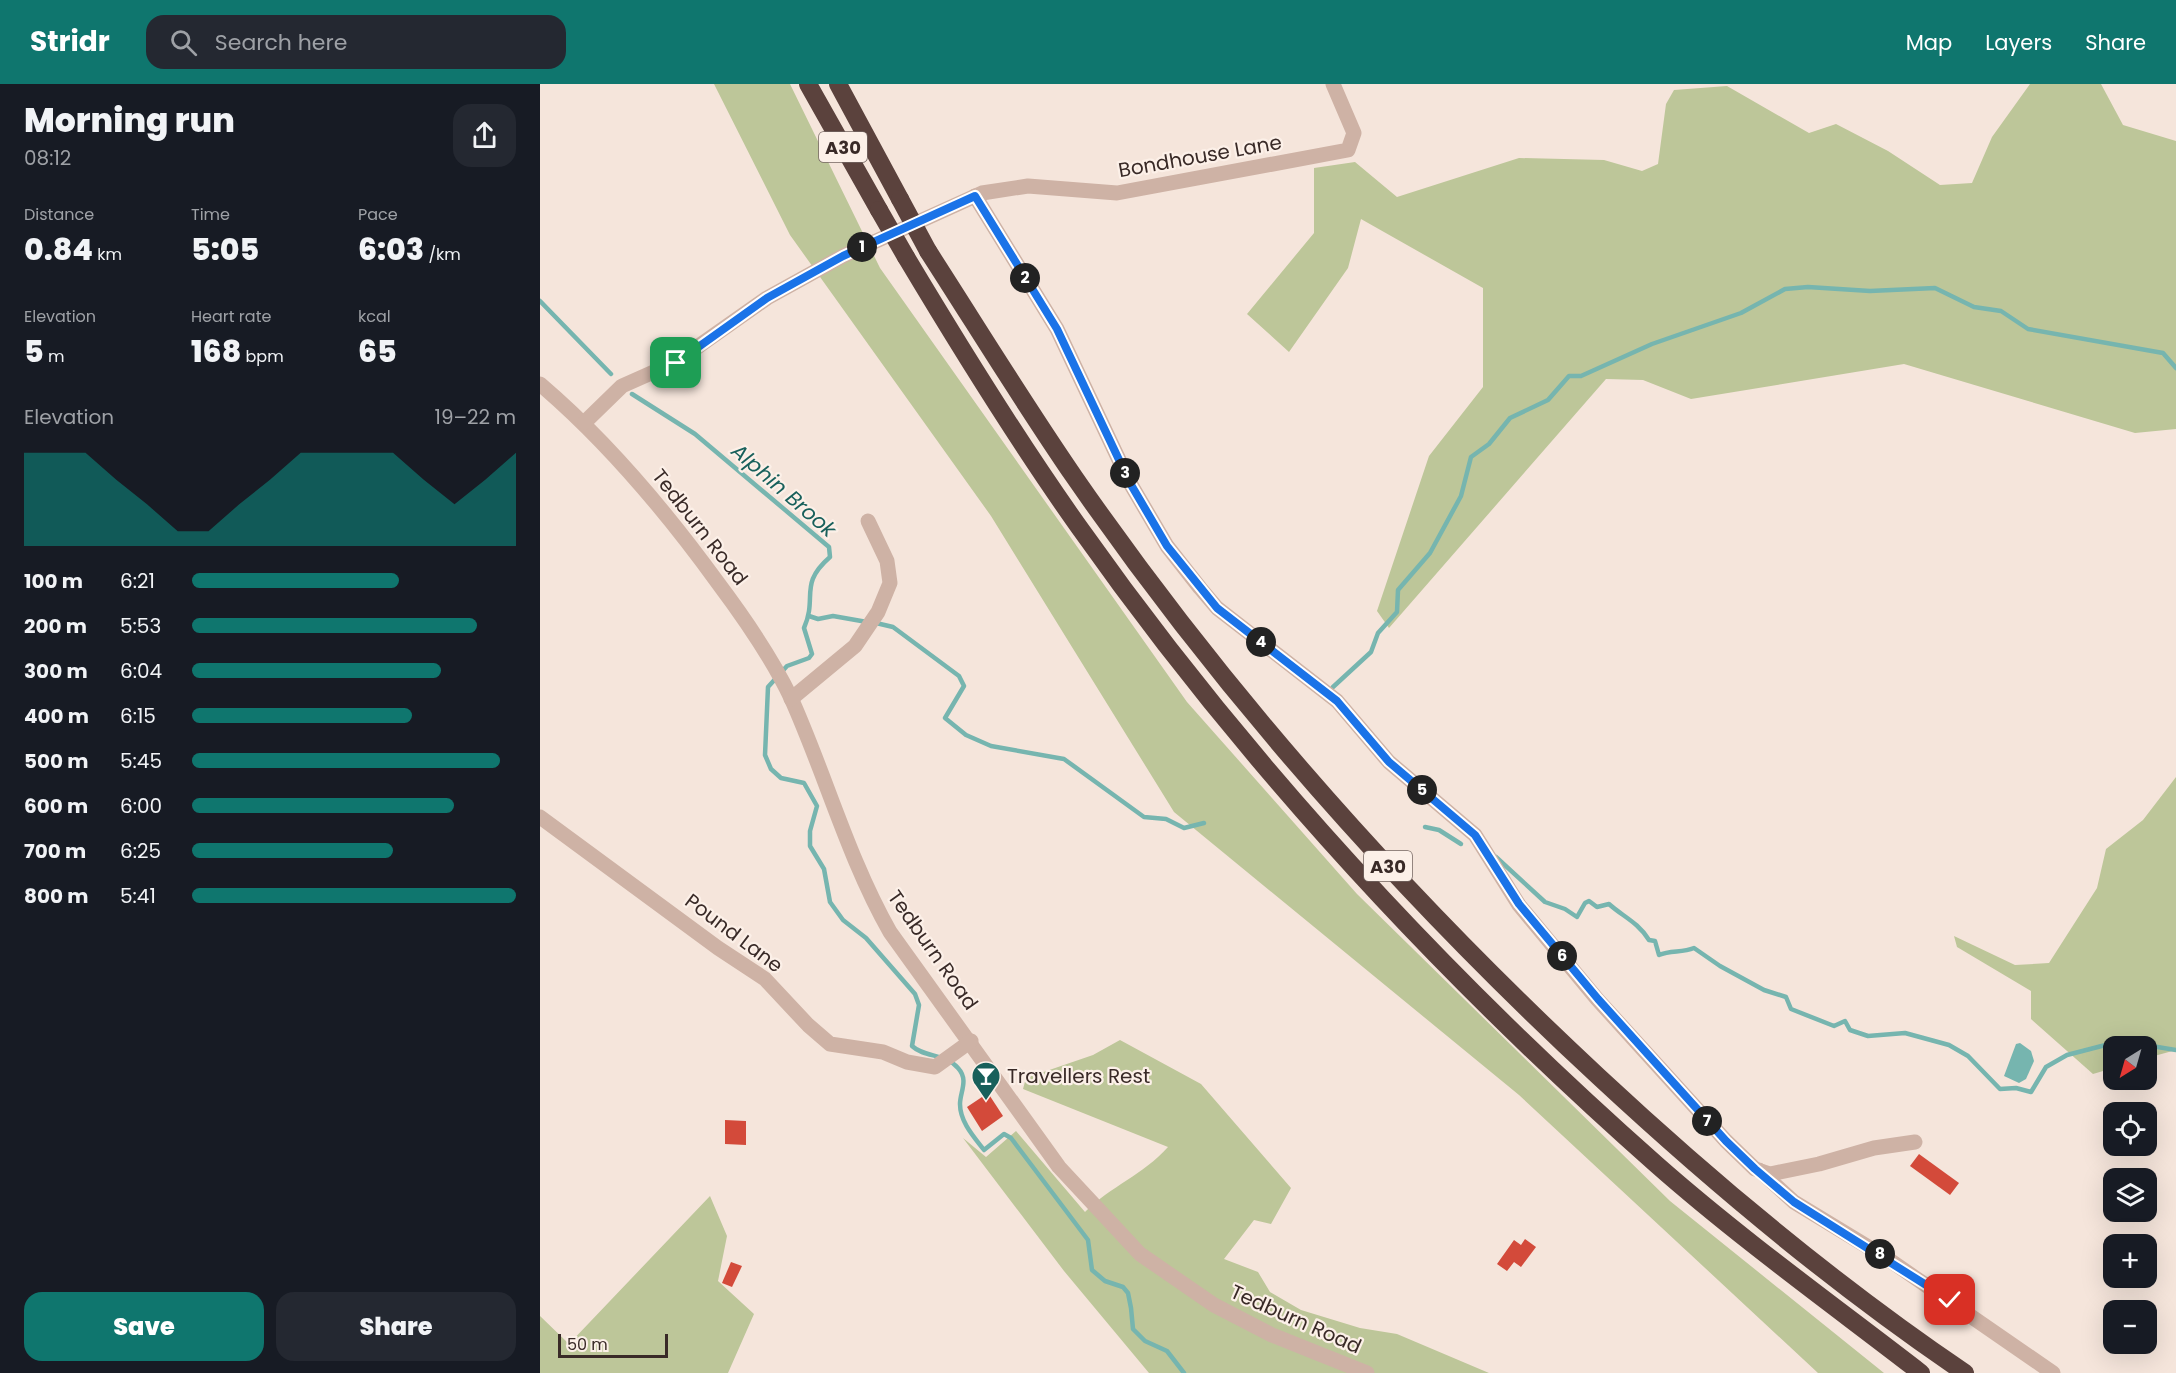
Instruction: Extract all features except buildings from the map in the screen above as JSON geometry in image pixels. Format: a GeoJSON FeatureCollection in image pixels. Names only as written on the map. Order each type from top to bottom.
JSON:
{"type":"FeatureCollection","features":[{"type":"Feature","properties":{"kind":"highway","name":"A30"},"geometry":{"type":"LineString","coordinates":[[808,84],[906,257],[992,400],[1080,529],[1254,753],[1354,868],[1527,1046],[1658,1165],[1749,1243],[1921,1373]]}},
{"type":"Feature","properties":{"kind":"highway","name":"A30"},"geometry":{"type":"LineString","coordinates":[[838,84],[928,251],[1075,478],[1177,615],[1285,750],[1431,913],[1544,1026],[1673,1146],[1814,1263],[1965,1373]]}},
{"type":"Feature","properties":{"kind":"street","name":"Bondhouse Lane"},"geometry":{"type":"LineString","coordinates":[[585,422],[592,418],[622,386],[676,363],[767,298],[843,256],[975,196],[1028,186],[1117,193],[1348,150],[1354,133],[1333,84]]}},
{"type":"Feature","properties":{"kind":"street"},"geometry":{"type":"LineString","coordinates":[[975,196],[1057,329],[1130,483],[1167,546],[1217,608],[1337,701],[1389,762],[1475,835],[1519,904],[1598,999],[1726,1141],[1794,1202],[1888,1259],[2053,1373]]}},
{"type":"Feature","properties":{"kind":"street","name":"Tedburn Road"},"geometry":{"type":"LineString","coordinates":[[540,384],[585,422],[619,459],[699,556],[738,610],[784,684],[868,893],[890,932],[971,1041],[1059,1167],[1140,1254],[1214,1305],[1272,1335],[1367,1373]]}},
{"type":"Feature","properties":{"kind":"street"},"geometry":{"type":"LineString","coordinates":[[791,699],[855,646],[878,612],[890,583],[887,561],[868,521]]}},
{"type":"Feature","properties":{"kind":"street","name":"Pound Lane"},"geometry":{"type":"LineString","coordinates":[[540,817],[718,948],[765,979],[808,1025],[830,1044],[883,1052],[907,1062],[936,1067],[971,1041]]}},
{"type":"Feature","properties":{"kind":"street"},"geometry":{"type":"LineString","coordinates":[[1759,1170],[1770,1174],[1820,1164],[1874,1148],[1916,1142]]}},
{"type":"Feature","properties":{"kind":"green space"},"geometry":{"type":"Polygon","coordinates":[[[714,84],[790,84],[880,268],[1187,702],[1357,894],[1670,1201],[1884,1373],[1818,1373],[1519,1095],[1174,812],[991,516],[790,235],[714,84]]]}},
{"type":"Feature","properties":{"kind":"green space"},"geometry":{"type":"Polygon","coordinates":[[[2030,84],[2101,84],[2123,125],[2176,141],[2176,429],[2135,433],[1904,364],[1691,399],[1643,380],[1606,379],[1389,628],[1377,611],[1429,456],[1483,387],[1483,288],[1361,219],[1348,268],[1289,352],[1247,314],[1314,233],[1314,168],[1355,162],[1397,197],[1519,158],[1604,160],[1642,171],[1658,164],[1666,104],[1674,90],[1727,86],[1809,133],[1836,124],[1888,151],[1940,185],[1972,183],[1992,137],[2030,84]]]}},
{"type":"Feature","properties":{"kind":"green space"},"geometry":{"type":"Polygon","coordinates":[[[2176,777],[2176,1050],[2157,1055],[2157,1036],[2103,1036],[2103,1071],[2093,1074],[2031,1019],[2031,991],[1957,947],[1954,936],[2015,965],[2049,963],[2097,888],[2106,849],[2143,820],[2176,777]]]}},
{"type":"Feature","properties":{"kind":"green space"},"geometry":{"type":"Polygon","coordinates":[[[1120,1040],[1201,1084],[1291,1188],[1271,1224],[1254,1220],[1224,1259],[1258,1272],[1270,1292],[1301,1310],[1360,1328],[1397,1334],[1489,1373],[1149,1373],[1064,1271],[963,1138],[986,1157],[1016,1131],[1085,1212],[1148,1165],[1168,1147],[1023,1089],[1026,1078],[1093,1055],[1120,1040]]]}},
{"type":"Feature","properties":{"kind":"green space"},"geometry":{"type":"Polygon","coordinates":[[[710,1196],[727,1236],[718,1281],[754,1314],[728,1373],[540,1373],[540,1316],[569,1344],[710,1196]]]}},
{"type":"Feature","properties":{"kind":"water"},"geometry":{"type":"Polygon","coordinates":[[[2020,1043],[2031,1051],[2034,1061],[2026,1079],[2019,1083],[2004,1076],[2016,1044],[2020,1043]]]}},
{"type":"Feature","properties":{"kind":"waterway"},"geometry":{"type":"LineString","coordinates":[[1333,687],[1371,652],[1378,633],[1397,612],[1398,590],[1430,553],[1461,496],[1471,457],[1489,444],[1510,418],[1548,400],[1569,376],[1581,376],[1652,344],[1741,313],[1785,289],[1808,287],[1870,291],[1935,288],[1974,307],[2001,311],[2028,329],[2163,353],[2176,368]]}},
{"type":"Feature","properties":{"kind":"waterway","name":"Alphin Brook"},"geometry":{"type":"LineString","coordinates":[[540,301],[611,374]]}},
{"type":"Feature","properties":{"kind":"waterway","name":"Alphin Brook"},"geometry":{"type":"LineString","coordinates":[[632,394],[695,434],[829,547],[830,557],[814,575],[811,583],[808,617],[804,628],[812,654],[809,658],[787,666],[768,687],[765,755],[771,769],[781,778],[804,783],[817,806],[810,831],[810,846],[824,869],[830,902],[843,920],[866,938],[915,994],[919,1005],[912,1046],[953,1063],[961,1072],[963,1077],[960,1100],[962,1117],[972,1134],[984,1150],[1004,1134],[1011,1138],[1088,1240],[1092,1270],[1105,1281],[1123,1287],[1128,1293],[1133,1329],[1145,1341],[1167,1351],[1184,1373]]}},
{"type":"Feature","properties":{"kind":"waterway"},"geometry":{"type":"LineString","coordinates":[[809,616],[818,619],[833,616],[867,622]]}},
{"type":"Feature","properties":{"kind":"waterway"},"geometry":{"type":"LineString","coordinates":[[876,623],[893,627],[959,676],[964,686],[945,718],[966,735],[991,746],[1064,759],[1144,817],[1166,819],[1184,828],[1204,823]]}},
{"type":"Feature","properties":{"kind":"waterway"},"geometry":{"type":"LineString","coordinates":[[1425,827],[1439,830],[1461,844]]}},
{"type":"Feature","properties":{"kind":"waterway"},"geometry":{"type":"LineString","coordinates":[[1496,857],[1545,902],[1565,909],[1577,917],[1585,903],[1589,901],[1597,907],[1609,904],[1635,924],[1649,940],[1655,941],[1659,955],[1694,948],[1720,966],[1764,990],[1786,997],[1791,1009],[1834,1026],[1845,1021],[1850,1030],[1868,1036],[1905,1033],[1949,1045],[1968,1056],[2000,1089],[2016,1088],[2031,1092],[2046,1067],[2067,1055],[2121,1041],[2176,1050]]}},
{"type":"Feature","properties":{"kind":"place","name":"Travellers Rest"},"geometry":{"type":"Point","coordinates":[986,1102]}},
{"type":"Feature","properties":{"kind":"route"},"geometry":{"type":"LineString","coordinates":[[676,363],[767,298],[843,256],[975,196],[1057,329],[1130,483],[1167,546],[1217,608],[1337,701],[1389,762],[1475,835],[1519,904],[1598,999],[1726,1141],[1755,1169],[1759,1170],[1794,1202],[1950,1300]]}}]}
